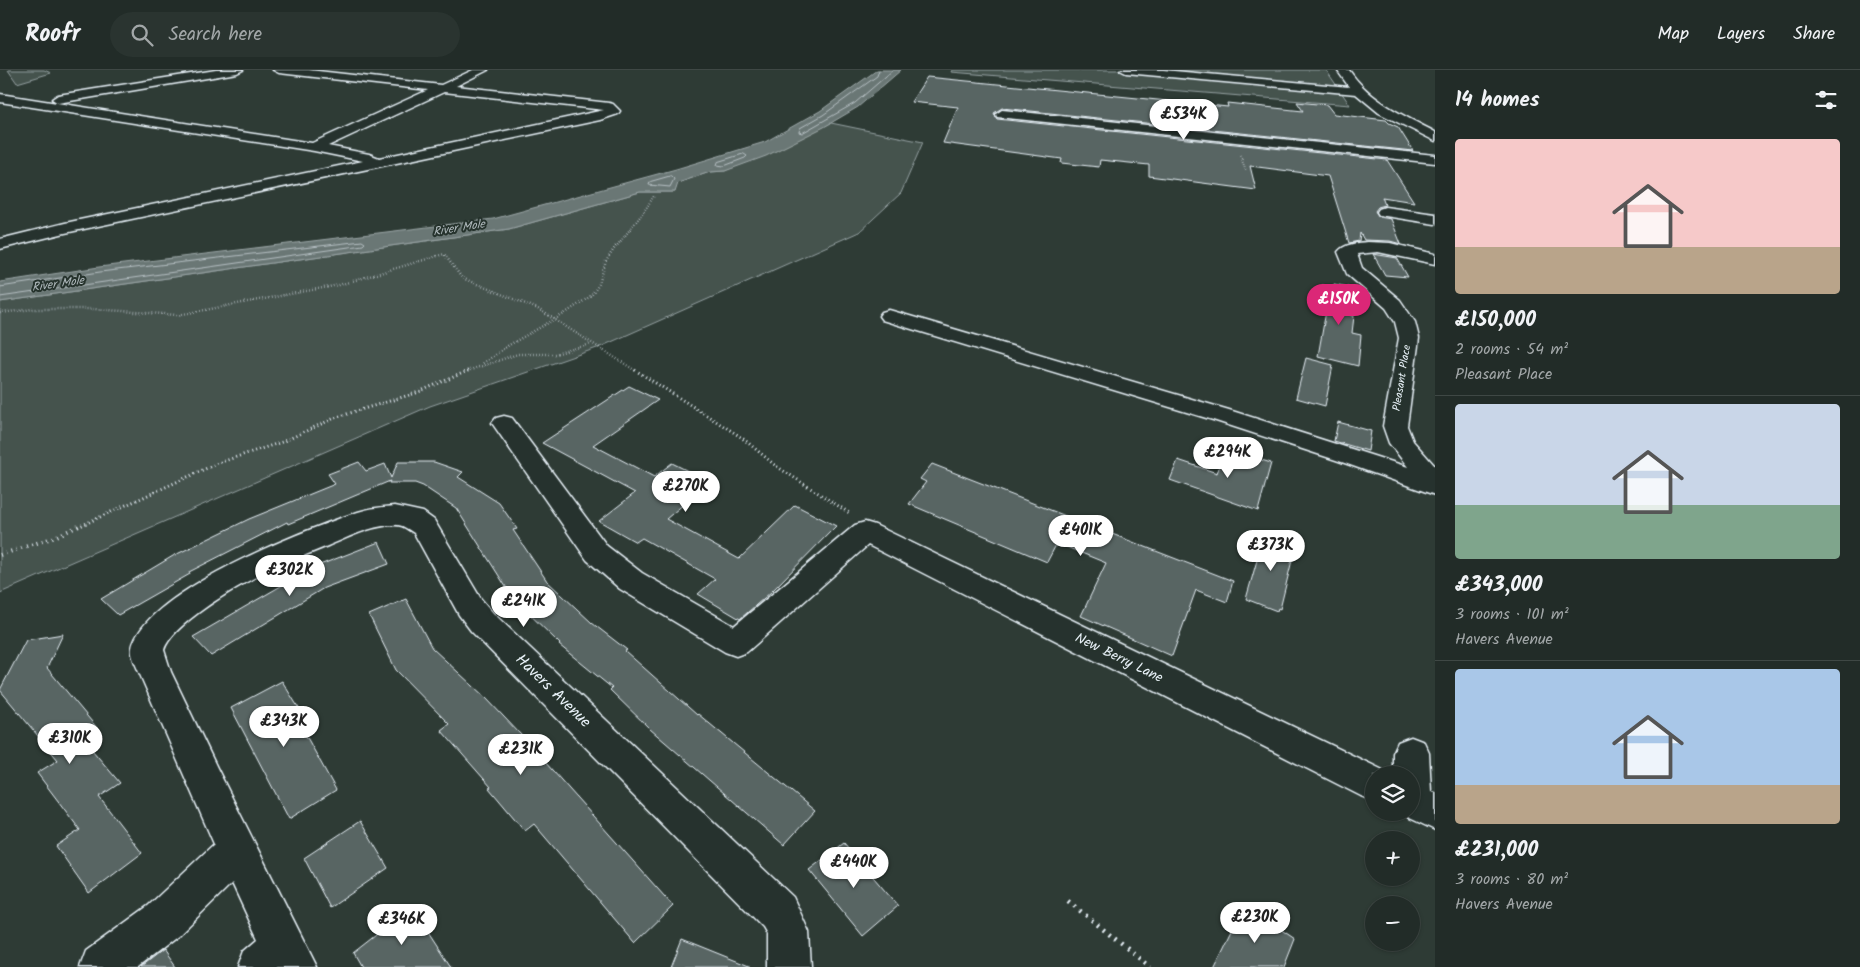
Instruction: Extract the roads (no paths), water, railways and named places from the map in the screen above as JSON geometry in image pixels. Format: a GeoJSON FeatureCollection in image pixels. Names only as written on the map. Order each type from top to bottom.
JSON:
{"type":"FeatureCollection","features":[{"type":"Feature","properties":{"kind":"street"},"geometry":{"type":"LineString","coordinates":[[0,109],[237,70]]}},
{"type":"Feature","properties":{"kind":"street"},"geometry":{"type":"LineString","coordinates":[[0,244],[65,228],[600,116],[614,111],[609,107],[279,70]]}},
{"type":"Feature","properties":{"kind":"street"},"geometry":{"type":"LineString","coordinates":[[314,148],[482,70]]}},
{"type":"Feature","properties":{"kind":"street"},"geometry":{"type":"LineString","coordinates":[[1126,70],[1359,91]]}},
{"type":"Feature","properties":{"kind":"street"},"geometry":{"type":"LineString","coordinates":[[1343,70],[1348,79],[1372,103],[1435,137]]}},
{"type":"Feature","properties":{"kind":"street"},"geometry":{"type":"LineString","coordinates":[[0,98],[314,148],[368,158],[374,162],[371,164]]}},
{"type":"Feature","properties":{"kind":"street"},"geometry":{"type":"LineString","coordinates":[[1002,114],[1435,159]]}},
{"type":"Feature","properties":{"kind":"street"},"geometry":{"type":"LineString","coordinates":[[1385,212],[1435,219]]}},
{"type":"Feature","properties":{"kind":"street","name":"Pleasant Place"},"geometry":{"type":"LineString","coordinates":[[1435,259],[1370,246],[1356,247],[1347,252],[1354,270],[1393,304],[1405,322],[1409,338],[1394,426],[1401,444],[1435,484]]}},
{"type":"Feature","properties":{"kind":"street"},"geometry":{"type":"LineString","coordinates":[[889,316],[1247,423],[1435,484]]}},
{"type":"Feature","properties":{"kind":"street","name":"New Berry Lane"},"geometry":{"type":"LineString","coordinates":[[504,423],[597,553],[631,581],[736,644],[865,532],[1365,780]]}},
{"type":"Feature","properties":{"kind":"street","name":"Havers Avenue"},"geometry":{"type":"LineString","coordinates":[[279,959],[236,850],[158,680],[148,650],[151,640],[159,629],[174,615],[252,566],[367,519],[395,515],[413,519],[424,527],[470,607],[482,622],[778,912],[788,932],[789,967]]}},
{"type":"Feature","properties":{"kind":"street"},"geometry":{"type":"LineString","coordinates":[[1411,753],[1413,766]]}},
{"type":"Feature","properties":{"kind":"street"},"geometry":{"type":"LineString","coordinates":[[102,967],[177,909],[236,850]]}},
{"type":"Feature","properties":{"kind":"water","name":"River Mole"},"geometry":{"type":"Polygon","coordinates":[[[877,70],[901,70],[858,107],[824,127],[766,156],[725,171],[710,172],[678,183],[675,192],[640,192],[509,229],[0,302],[0,282],[99,267],[493,219],[676,169],[765,142],[820,111],[877,70]]]}}]}
